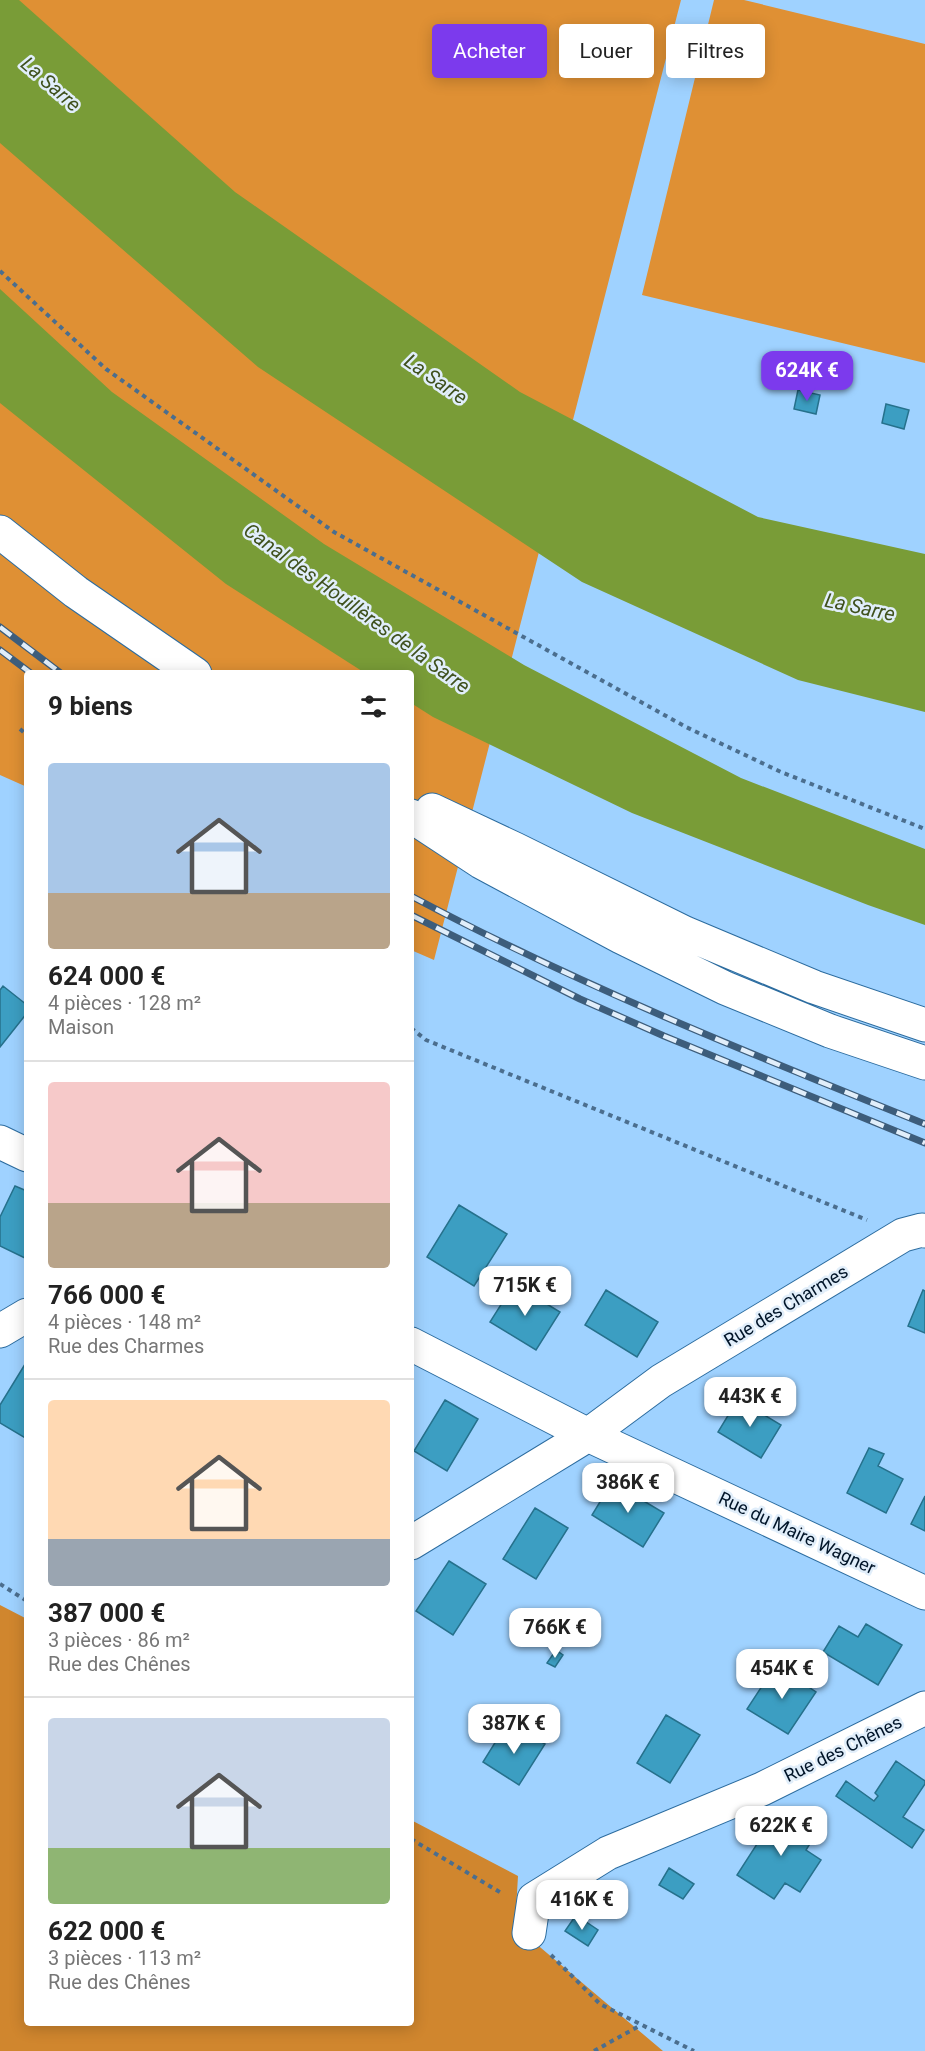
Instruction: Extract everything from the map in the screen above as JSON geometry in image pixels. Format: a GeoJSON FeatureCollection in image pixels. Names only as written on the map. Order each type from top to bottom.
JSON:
{"type":"FeatureCollection","features":[{"type":"Feature","properties":{"kind":"street"},"geometry":{"type":"LineString","coordinates":[[0,532],[76,592],[189,670]]}},
{"type":"Feature","properties":{"kind":"street"},"geometry":{"type":"LineString","coordinates":[[414,802],[515,849],[685,933],[814,987],[925,1025]]}},
{"type":"Feature","properties":{"kind":"street"},"geometry":{"type":"LineString","coordinates":[[414,818],[481,862],[621,937],[725,988],[830,1031],[925,1063]]}},
{"type":"Feature","properties":{"kind":"street"},"geometry":{"type":"LineString","coordinates":[[0,1142],[24,1154]]}},
{"type":"Feature","properties":{"kind":"street","name":"Rue des Charmes"},"geometry":{"type":"LineString","coordinates":[[414,1541],[588,1434],[661,1381],[917,1232]]}},
{"type":"Feature","properties":{"kind":"street"},"geometry":{"type":"LineString","coordinates":[[0,1331],[24,1317]]}},
{"type":"Feature","properties":{"kind":"street","name":"Rue du Maire Wagner"},"geometry":{"type":"LineString","coordinates":[[414,1346],[588,1434],[925,1593]]}},
{"type":"Feature","properties":{"kind":"street","name":"Rue des Chênes"},"geometry":{"type":"LineString","coordinates":[[534,1899],[608,1853],[762,1789],[925,1708]]}},
{"type":"Feature","properties":{"kind":"street"},"geometry":{"type":"LineString","coordinates":[[529,1934],[534,1899]]}},
{"type":"Feature","properties":{"kind":"path"},"geometry":{"type":"LineString","coordinates":[[0,271],[106,369],[334,532],[686,727],[782,772],[925,829]]}},
{"type":"Feature","properties":{"kind":"path"},"geometry":{"type":"LineString","coordinates":[[20,729],[24,732]]}},
{"type":"Feature","properties":{"kind":"path"},"geometry":{"type":"LineString","coordinates":[[414,1030],[426,1040],[917,1232]]}},
{"type":"Feature","properties":{"kind":"path"},"geometry":{"type":"LineString","coordinates":[[0,1584],[24,1599]]}},
{"type":"Feature","properties":{"kind":"path"},"geometry":{"type":"LineString","coordinates":[[414,1841],[509,1898],[534,1899]]}},
{"type":"Feature","properties":{"kind":"path"},"geometry":{"type":"LineString","coordinates":[[529,1934],[600,2004],[694,2051]]}},
{"type":"Feature","properties":{"kind":"path"},"geometry":{"type":"LineString","coordinates":[[597,2050],[642,2024]]}},
{"type":"Feature","properties":{"kind":"shaded area"},"geometry":{"type":"Polygon","coordinates":[[[0,0],[681,0],[675,24],[666,24],[666,58],[434,960],[414,951],[414,670],[24,670],[24,786],[0,775],[0,0]]]}},
{"type":"Feature","properties":{"kind":"shaded area"},"geometry":{"type":"Polygon","coordinates":[[[714,0],[744,0],[925,44],[925,363],[642,295],[695,78],[765,78],[765,24],[708,24],[714,0]]]}},
{"type":"Feature","properties":{"kind":"shaded area"},"geometry":{"type":"Polygon","coordinates":[[[0,1605],[24,1617],[24,2026],[414,2026],[414,1822],[518,1876],[515,1926],[663,2051],[0,2051],[0,1605]]]}},
{"type":"Feature","properties":{"kind":"water","name":"La Sarre"},"geometry":{"type":"Polygon","coordinates":[[[0,0],[19,0],[235,192],[520,392],[758,517],[925,554],[925,712],[798,680],[582,582],[258,367],[0,143],[0,0]]]}},
{"type":"Feature","properties":{"kind":"water","name":"Canal des Houillères de la Sarre"},"geometry":{"type":"Polygon","coordinates":[[[0,289],[112,392],[324,544],[524,665],[741,778],[925,849],[925,925],[632,813],[433,717],[414,705],[414,670],[360,670],[226,584],[0,403],[0,289]]]}},
{"type":"Feature","properties":{"kind":"building"},"geometry":{"type":"Polygon","coordinates":[[[798,390],[820,395],[816,414],[794,409],[798,390]]]}},
{"type":"Feature","properties":{"kind":"building"},"geometry":{"type":"Polygon","coordinates":[[[886,404],[909,410],[904,429],[882,423],[886,404]]]}},
{"type":"Feature","properties":{"kind":"building"},"geometry":{"type":"Polygon","coordinates":[[[3,986],[24,1003],[24,1017],[0,1047],[0,990],[3,986]]]}},
{"type":"Feature","properties":{"kind":"building"},"geometry":{"type":"Polygon","coordinates":[[[15,1186],[24,1190],[24,1258],[0,1246],[0,1217],[15,1186]]]}},
{"type":"Feature","properties":{"kind":"building"},"geometry":{"type":"Polygon","coordinates":[[[459,1205],[507,1234],[474,1286],[427,1257],[459,1205]]]}},
{"type":"Feature","properties":{"kind":"building"},"geometry":{"type":"Polygon","coordinates":[[[514,1284],[560,1312],[536,1350],[490,1322],[514,1284]]]}},
{"type":"Feature","properties":{"kind":"building"},"geometry":{"type":"Polygon","coordinates":[[[606,1290],[658,1322],[637,1357],[585,1325],[606,1290]]]}},
{"type":"Feature","properties":{"kind":"building"},"geometry":{"type":"Polygon","coordinates":[[[923,1290],[925,1291],[925,1333],[908,1326],[923,1290]]]}},
{"type":"Feature","properties":{"kind":"building"},"geometry":{"type":"Polygon","coordinates":[[[24,1366],[24,1437],[0,1423],[0,1405],[24,1366]]]}},
{"type":"Feature","properties":{"kind":"building"},"geometry":{"type":"Polygon","coordinates":[[[738,1399],[781,1425],[761,1458],[718,1432],[738,1399]]]}},
{"type":"Feature","properties":{"kind":"building"},"geometry":{"type":"Polygon","coordinates":[[[445,1400],[478,1419],[447,1471],[414,1451],[445,1400]]]}},
{"type":"Feature","properties":{"kind":"building"},"geometry":{"type":"Polygon","coordinates":[[[869,1448],[884,1454],[878,1466],[903,1479],[886,1513],[847,1493],[869,1448]]]}},
{"type":"Feature","properties":{"kind":"building"},"geometry":{"type":"Polygon","coordinates":[[[612,1482],[664,1513],[643,1547],[592,1515],[612,1482]]]}},
{"type":"Feature","properties":{"kind":"building"},"geometry":{"type":"Polygon","coordinates":[[[925,1496],[925,1531],[911,1524],[925,1496]]]}},
{"type":"Feature","properties":{"kind":"building"},"geometry":{"type":"Polygon","coordinates":[[[535,1508],[568,1528],[536,1579],[503,1559],[535,1508]]]}},
{"type":"Feature","properties":{"kind":"building"},"geometry":{"type":"Polygon","coordinates":[[[449,1561],[486,1584],[453,1635],[416,1611],[449,1561]]]}},
{"type":"Feature","properties":{"kind":"building"},"geometry":{"type":"Polygon","coordinates":[[[866,1624],[902,1645],[878,1685],[823,1652],[839,1626],[858,1637],[866,1624]]]}},
{"type":"Feature","properties":{"kind":"building"},"geometry":{"type":"Polygon","coordinates":[[[556,1650],[563,1655],[555,1667],[547,1663],[556,1650]]]}},
{"type":"Feature","properties":{"kind":"building"},"geometry":{"type":"Polygon","coordinates":[[[776,1665],[816,1692],[788,1734],[747,1709],[776,1665]]]}},
{"type":"Feature","properties":{"kind":"building"},"geometry":{"type":"Polygon","coordinates":[[[666,1715],[700,1735],[670,1783],[637,1763],[666,1715]]]}},
{"type":"Feature","properties":{"kind":"building"},"geometry":{"type":"Polygon","coordinates":[[[517,1727],[545,1744],[519,1785],[483,1762],[501,1733],[510,1739],[517,1727]]]}},
{"type":"Feature","properties":{"kind":"building"},"geometry":{"type":"Polygon","coordinates":[[[896,1761],[925,1781],[903,1817],[924,1830],[912,1848],[836,1796],[846,1781],[874,1801],[878,1796],[875,1793],[896,1761]]]}},
{"type":"Feature","properties":{"kind":"building"},"geometry":{"type":"Polygon","coordinates":[[[779,1810],[816,1834],[806,1850],[821,1860],[800,1892],[785,1883],[774,1899],[737,1875],[779,1810]]]}},
{"type":"Feature","properties":{"kind":"building"},"geometry":{"type":"Polygon","coordinates":[[[669,1868],[694,1884],[683,1899],[659,1885],[669,1868]]]}},
{"type":"Feature","properties":{"kind":"building"},"geometry":{"type":"Polygon","coordinates":[[[576,1915],[598,1930],[588,1946],[565,1931],[576,1915]]]}},
{"type":"Feature","properties":{"kind":"railway"},"geometry":{"type":"LineString","coordinates":[[0,627],[57,670]]}},
{"type":"Feature","properties":{"kind":"railway"},"geometry":{"type":"LineString","coordinates":[[0,650],[27,670]]}},
{"type":"Feature","properties":{"kind":"railway"},"geometry":{"type":"LineString","coordinates":[[414,898],[536,959],[665,1017],[925,1124]]}},
{"type":"Feature","properties":{"kind":"railway"},"geometry":{"type":"LineString","coordinates":[[414,916],[580,999],[925,1143]]}}]}
